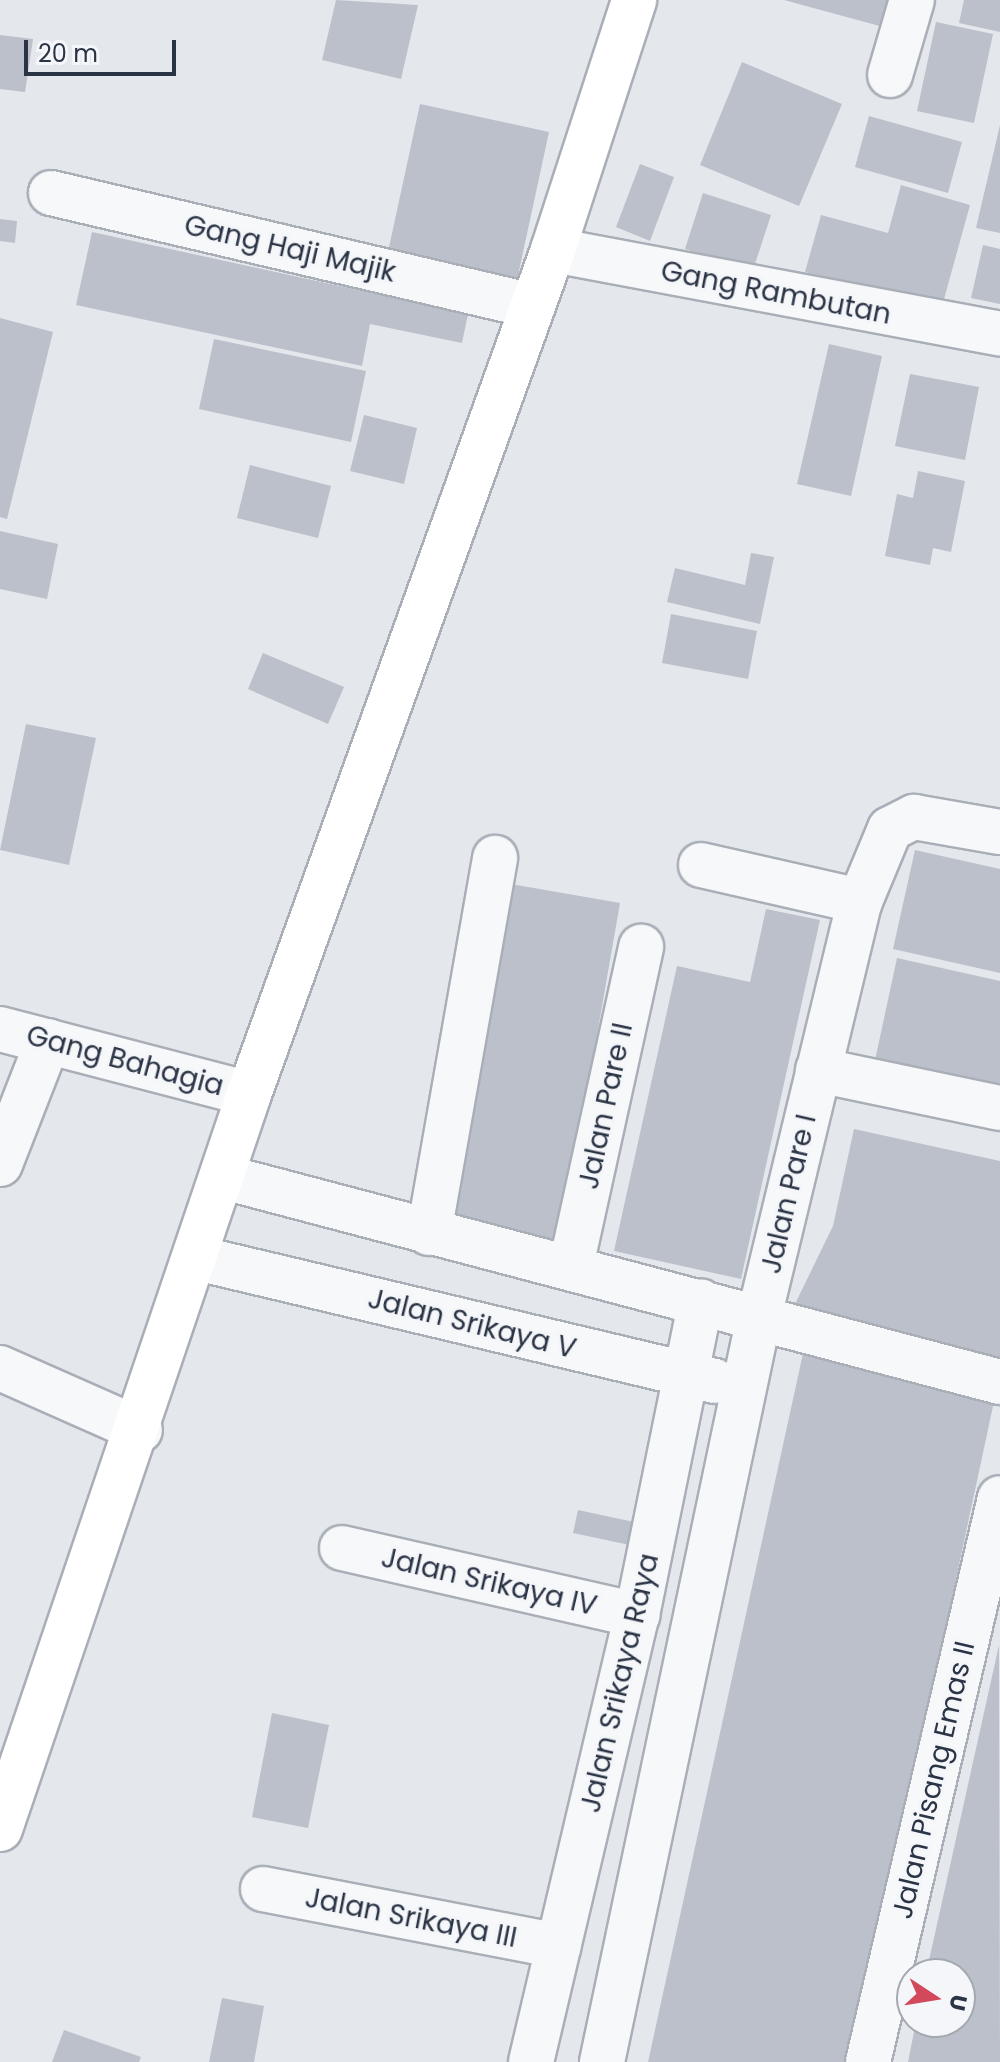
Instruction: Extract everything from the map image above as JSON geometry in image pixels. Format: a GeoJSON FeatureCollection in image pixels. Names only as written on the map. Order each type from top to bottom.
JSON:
{"type":"FeatureCollection","features":[{"type":"Feature","properties":{"kind":"street"},"geometry":{"type":"LineString","coordinates":[[0,1829],[140,1430],[249,1094],[529,305],[553,250],[634,0]]}},
{"type":"Feature","properties":{"kind":"street"},"geometry":{"type":"LineString","coordinates":[[890,75],[912,0]]}},
{"type":"Feature","properties":{"kind":"street","name":"Gang Haji Majik"},"geometry":{"type":"LineString","coordinates":[[51,193],[529,305]]}},
{"type":"Feature","properties":{"kind":"street","name":"Gang Rambutan"},"geometry":{"type":"LineString","coordinates":[[553,250],[1000,334]]}},
{"type":"Feature","properties":{"kind":"street","name":"Jalan Pare I"},"geometry":{"type":"LineString","coordinates":[[759,1317],[860,901],[890,829],[914,817],[1000,832]]}},
{"type":"Feature","properties":{"kind":"street"},"geometry":{"type":"LineString","coordinates":[[429,1233],[495,858]]}},
{"type":"Feature","properties":{"kind":"street"},"geometry":{"type":"LineString","coordinates":[[701,865],[860,901]]}},
{"type":"Feature","properties":{"kind":"street","name":"Jalan Pare II"},"geometry":{"type":"LineString","coordinates":[[571,1266],[641,947]]}},
{"type":"Feature","properties":{"kind":"street","name":"Gang Bahagia"},"geometry":{"type":"LineString","coordinates":[[0,1029],[249,1094]]}},
{"type":"Feature","properties":{"kind":"street"},"geometry":{"type":"LineString","coordinates":[[0,1164],[48,1041]]}},
{"type":"Feature","properties":{"kind":"street"},"geometry":{"type":"LineString","coordinates":[[818,1070],[1000,1108]]}},
{"type":"Feature","properties":{"kind":"street"},"geometry":{"type":"LineString","coordinates":[[224,1177],[429,1233],[571,1266],[1000,1382]]}},
{"type":"Feature","properties":{"kind":"street","name":"Jalan Srikaya V"},"geometry":{"type":"LineString","coordinates":[[197,1258],[688,1376],[749,1387]]}},
{"type":"Feature","properties":{"kind":"street","name":"Jalan Srikaya Raya"},"geometry":{"type":"LineString","coordinates":[[531,2062],[637,1615],[701,1301]]}},
{"type":"Feature","properties":{"kind":"street"},"geometry":{"type":"LineString","coordinates":[[602,2062],[749,1387],[759,1317]]}},
{"type":"Feature","properties":{"kind":"street"},"geometry":{"type":"LineString","coordinates":[[0,1368],[140,1430]]}},
{"type":"Feature","properties":{"kind":"street","name":"Jalan Pisang Emas II"},"geometry":{"type":"LineString","coordinates":[[868,2062],[1000,1498]]}},
{"type":"Feature","properties":{"kind":"street","name":"Jalan Srikaya IV"},"geometry":{"type":"LineString","coordinates":[[342,1548],[637,1615]]}},
{"type":"Feature","properties":{"kind":"street","name":"Jalan Srikaya III"},"geometry":{"type":"LineString","coordinates":[[263,1889],[559,1946]]}},
{"type":"Feature","properties":{"kind":"building"},"geometry":{"type":"Polygon","coordinates":[[[336,0],[418,5],[401,79],[322,60],[336,0]]]}},
{"type":"Feature","properties":{"kind":"building"},"geometry":{"type":"Polygon","coordinates":[[[784,0],[906,0],[898,31],[784,0]]]}},
{"type":"Feature","properties":{"kind":"building"},"geometry":{"type":"Polygon","coordinates":[[[964,0],[1000,0],[1000,32],[959,23],[964,0]]]}},
{"type":"Feature","properties":{"kind":"building"},"geometry":{"type":"Polygon","coordinates":[[[936,22],[993,34],[974,123],[917,111],[936,22]]]}},
{"type":"Feature","properties":{"kind":"building"},"geometry":{"type":"Polygon","coordinates":[[[0,35],[33,39],[25,92],[0,89],[0,35]]]}},
{"type":"Feature","properties":{"kind":"building"},"geometry":{"type":"Polygon","coordinates":[[[742,62],[842,104],[799,206],[700,165],[742,62]]]}},
{"type":"Feature","properties":{"kind":"building"},"geometry":{"type":"Polygon","coordinates":[[[420,104],[549,132],[517,280],[388,252],[420,104]]]}},
{"type":"Feature","properties":{"kind":"building"},"geometry":{"type":"Polygon","coordinates":[[[869,116],[962,142],[948,193],[855,167],[869,116]]]}},
{"type":"Feature","properties":{"kind":"building"},"geometry":{"type":"Polygon","coordinates":[[[1000,125],[1000,233],[976,228],[1000,125]]]}},
{"type":"Feature","properties":{"kind":"building"},"geometry":{"type":"Polygon","coordinates":[[[640,164],[674,177],[650,241],[616,227],[640,164]]]}},
{"type":"Feature","properties":{"kind":"building"},"geometry":{"type":"Polygon","coordinates":[[[901,185],[970,205],[941,310],[805,272],[821,215],[888,233],[901,185]]]}},
{"type":"Feature","properties":{"kind":"building"},"geometry":{"type":"Polygon","coordinates":[[[703,193],[771,215],[753,270],[685,249],[703,193]]]}},
{"type":"Feature","properties":{"kind":"building"},"geometry":{"type":"Polygon","coordinates":[[[0,219],[17,221],[15,243],[0,241],[0,219]]]}},
{"type":"Feature","properties":{"kind":"building"},"geometry":{"type":"Polygon","coordinates":[[[92,232],[468,314],[462,343],[370,324],[362,366],[76,305],[92,232]]]}},
{"type":"Feature","properties":{"kind":"building"},"geometry":{"type":"Polygon","coordinates":[[[983,245],[1000,249],[1000,304],[971,298],[983,245]]]}},
{"type":"Feature","properties":{"kind":"building"},"geometry":{"type":"Polygon","coordinates":[[[0,318],[53,332],[7,519],[0,517],[0,318]]]}},
{"type":"Feature","properties":{"kind":"building"},"geometry":{"type":"Polygon","coordinates":[[[214,339],[366,371],[351,442],[199,409],[214,339]]]}},
{"type":"Feature","properties":{"kind":"building"},"geometry":{"type":"Polygon","coordinates":[[[829,344],[882,356],[851,496],[797,484],[829,344]]]}},
{"type":"Feature","properties":{"kind":"building"},"geometry":{"type":"Polygon","coordinates":[[[910,374],[979,387],[965,460],[895,446],[910,374]]]}},
{"type":"Feature","properties":{"kind":"building"},"geometry":{"type":"Polygon","coordinates":[[[364,415],[417,428],[404,484],[350,471],[364,415]]]}},
{"type":"Feature","properties":{"kind":"building"},"geometry":{"type":"Polygon","coordinates":[[[250,465],[331,486],[318,538],[237,518],[250,465]]]}},
{"type":"Feature","properties":{"kind":"building"},"geometry":{"type":"Polygon","coordinates":[[[918,471],[965,481],[951,552],[933,548],[930,565],[885,556],[897,494],[913,498],[918,471]]]}},
{"type":"Feature","properties":{"kind":"building"},"geometry":{"type":"Polygon","coordinates":[[[0,531],[58,544],[47,599],[0,589],[0,531]]]}},
{"type":"Feature","properties":{"kind":"building"},"geometry":{"type":"Polygon","coordinates":[[[751,553],[774,557],[760,624],[667,602],[675,568],[745,585],[751,553]]]}},
{"type":"Feature","properties":{"kind":"building"},"geometry":{"type":"Polygon","coordinates":[[[671,614],[757,631],[748,679],[662,663],[671,614]]]}},
{"type":"Feature","properties":{"kind":"building"},"geometry":{"type":"Polygon","coordinates":[[[263,653],[344,687],[328,724],[248,689],[263,653]]]}},
{"type":"Feature","properties":{"kind":"building"},"geometry":{"type":"Polygon","coordinates":[[[26,724],[96,738],[69,865],[0,850],[26,724]]]}},
{"type":"Feature","properties":{"kind":"building"},"geometry":{"type":"Polygon","coordinates":[[[915,850],[1000,869],[1000,973],[893,949],[915,850]]]}},
{"type":"Feature","properties":{"kind":"building"},"geometry":{"type":"Polygon","coordinates":[[[505,883],[620,903],[559,1253],[443,1233],[505,883]]]}},
{"type":"Feature","properties":{"kind":"building"},"geometry":{"type":"Polygon","coordinates":[[[766,909],[820,920],[741,1279],[614,1251],[677,966],[750,982],[766,909]]]}},
{"type":"Feature","properties":{"kind":"building"},"geometry":{"type":"Polygon","coordinates":[[[897,958],[1000,981],[1000,1093],[874,1065],[897,958]]]}},
{"type":"Feature","properties":{"kind":"building"},"geometry":{"type":"Polygon","coordinates":[[[854,1129],[1000,1161],[1000,1364],[794,1306],[833,1226],[854,1129]]]}},
{"type":"Feature","properties":{"kind":"building"},"geometry":{"type":"Polygon","coordinates":[[[804,1349],[996,1392],[959,1565],[850,2062],[648,2062],[804,1349]]]}},
{"type":"Feature","properties":{"kind":"building"},"geometry":{"type":"Polygon","coordinates":[[[578,1510],[648,1525],[644,1548],[573,1533],[578,1510]]]}},
{"type":"Feature","properties":{"kind":"building"},"geometry":{"type":"Polygon","coordinates":[[[999,1645],[1000,2062],[908,2062],[913,2038],[976,2038],[976,1958],[930,1958],[999,1645]]]}},
{"type":"Feature","properties":{"kind":"building"},"geometry":{"type":"Polygon","coordinates":[[[272,1713],[329,1725],[308,1828],[252,1817],[272,1713]]]}},
{"type":"Feature","properties":{"kind":"building"},"geometry":{"type":"Polygon","coordinates":[[[222,1998],[264,2006],[254,2062],[209,2062],[222,1998]]]}},
{"type":"Feature","properties":{"kind":"building"},"geometry":{"type":"Polygon","coordinates":[[[64,2030],[141,2057],[139,2062],[52,2062],[64,2030]]]}}]}
